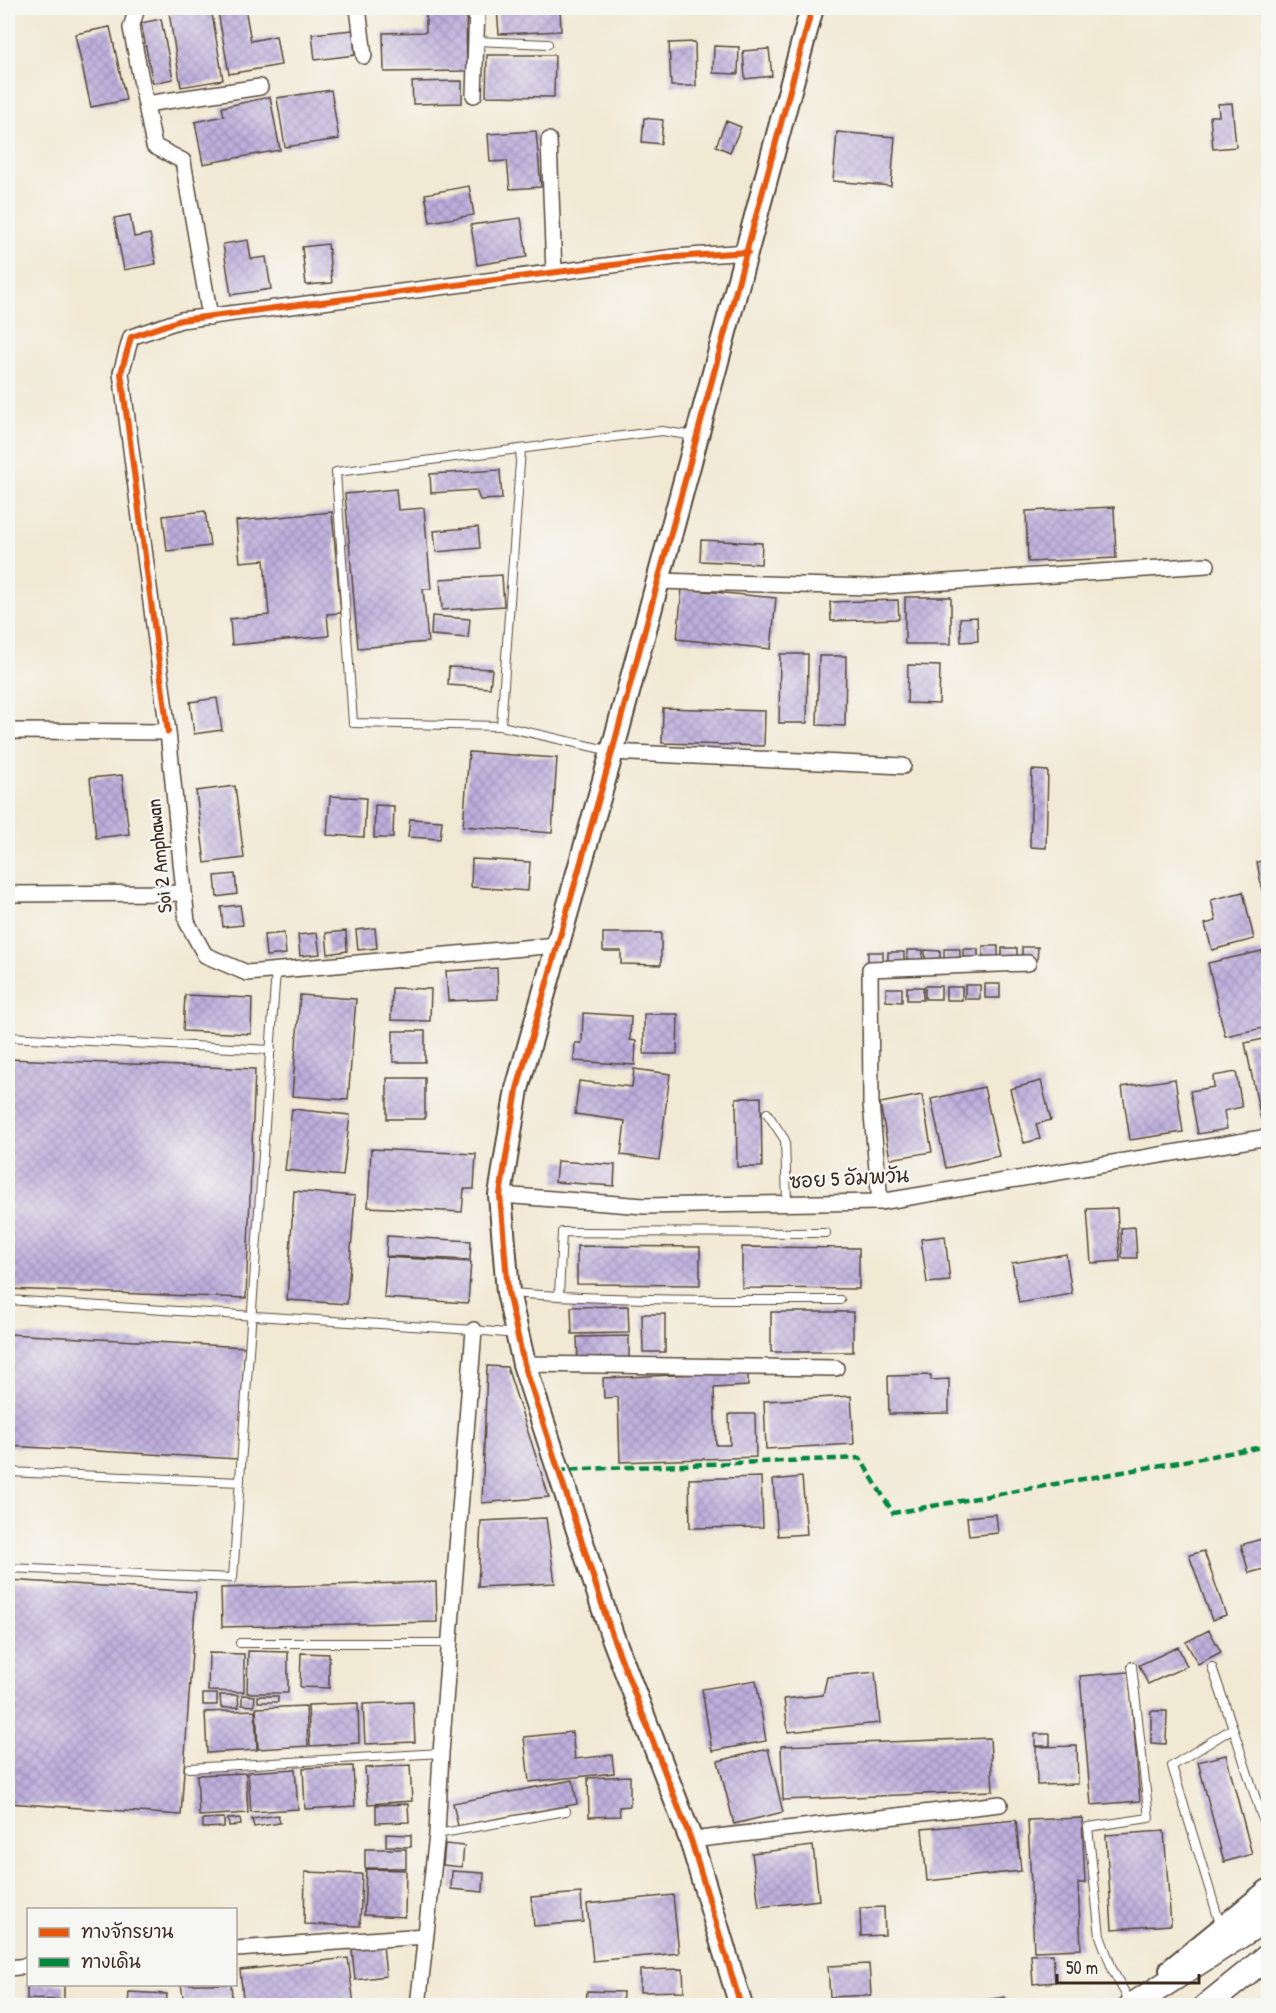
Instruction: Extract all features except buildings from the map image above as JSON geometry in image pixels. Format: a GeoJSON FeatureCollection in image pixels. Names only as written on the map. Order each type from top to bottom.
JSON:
{"type":"FeatureCollection","features":[{"type":"Feature","properties":{"kind":"main road"},"geometry":{"type":"LineString","coordinates":[[1130,2005],[1269,1918]]}},
{"type":"Feature","properties":{"kind":"main road"},"geometry":{"type":"LineString","coordinates":[[1206,2006],[1269,1956]]}},
{"type":"Feature","properties":{"kind":"street"},"geometry":{"type":"LineString","coordinates":[[137,8],[131,28],[154,146],[183,161],[210,317],[675,257],[748,252]]}},
{"type":"Feature","properties":{"kind":"street"},"geometry":{"type":"LineString","coordinates":[[358,8],[364,56]]}},
{"type":"Feature","properties":{"kind":"street"},"geometry":{"type":"LineString","coordinates":[[474,95],[477,8]]}},
{"type":"Feature","properties":{"kind":"street"},"geometry":{"type":"LineString","coordinates":[[741,2006],[691,1840],[612,1635],[524,1364],[508,1292],[500,1195],[517,1089],[612,752],[812,8]]}},
{"type":"Feature","properties":{"kind":"street"},"geometry":{"type":"LineString","coordinates":[[146,104],[260,87]]}},
{"type":"Feature","properties":{"kind":"street"},"geometry":{"type":"LineString","coordinates":[[549,140],[554,273]]}},
{"type":"Feature","properties":{"kind":"street","name":"Soi 2 Amphawan"},"geometry":{"type":"LineString","coordinates":[[210,317],[182,320],[131,337],[121,373],[168,732],[187,922],[206,955],[247,973],[557,945]]}},
{"type":"Feature","properties":{"kind":"street"},"geometry":{"type":"LineString","coordinates":[[657,581],[869,587],[1207,565]]}},
{"type":"Feature","properties":{"kind":"street"},"geometry":{"type":"LineString","coordinates":[[8,731],[168,732]]}},
{"type":"Feature","properties":{"kind":"street"},"geometry":{"type":"LineString","coordinates":[[612,752],[903,766]]}},
{"type":"Feature","properties":{"kind":"street"},"geometry":{"type":"LineString","coordinates":[[8,894],[184,893]]}},
{"type":"Feature","properties":{"kind":"street"},"geometry":{"type":"LineString","coordinates":[[880,1202],[871,1104],[870,969],[1028,963]]}},
{"type":"Feature","properties":{"kind":"street","name":"ซอย 5 อัมพวัน"},"geometry":{"type":"LineString","coordinates":[[500,1195],[644,1206],[880,1202],[1269,1137]]}},
{"type":"Feature","properties":{"kind":"street"},"geometry":{"type":"LineString","coordinates":[[418,2006],[437,1834],[449,1643],[474,1330]]}},
{"type":"Feature","properties":{"kind":"street"},"geometry":{"type":"LineString","coordinates":[[524,1364],[836,1368]]}},
{"type":"Feature","properties":{"kind":"street"},"geometry":{"type":"LineString","coordinates":[[691,1840],[1000,1804]]}},
{"type":"Feature","properties":{"kind":"street"},"geometry":{"type":"LineString","coordinates":[[1130,2005],[1269,1892]]}},
{"type":"Feature","properties":{"kind":"street"},"geometry":{"type":"LineString","coordinates":[[237,1948],[425,1936]]}},
{"type":"Feature","properties":{"kind":"street"},"geometry":{"type":"LineString","coordinates":[[8,1968],[27,1966]]}},
{"type":"Feature","properties":{"kind":"lane"},"geometry":{"type":"LineString","coordinates":[[476,41],[548,44]]}},
{"type":"Feature","properties":{"kind":"lane"},"geometry":{"type":"LineString","coordinates":[[612,752],[501,726],[353,723],[336,472],[662,431],[698,436]]}},
{"type":"Feature","properties":{"kind":"lane"},"geometry":{"type":"LineString","coordinates":[[501,726],[521,449]]}},
{"type":"Feature","properties":{"kind":"lane"},"geometry":{"type":"LineString","coordinates":[[8,1568],[233,1578],[276,970]]}},
{"type":"Feature","properties":{"kind":"lane"},"geometry":{"type":"LineString","coordinates":[[8,1037],[271,1050]]}},
{"type":"Feature","properties":{"kind":"lane"},"geometry":{"type":"LineString","coordinates":[[767,1113],[785,1140],[787,1203]]}},
{"type":"Feature","properties":{"kind":"lane"},"geometry":{"type":"LineString","coordinates":[[559,1296],[562,1232],[826,1233]]}},
{"type":"Feature","properties":{"kind":"lane"},"geometry":{"type":"LineString","coordinates":[[508,1292],[559,1296],[840,1300]]}},
{"type":"Feature","properties":{"kind":"lane"},"geometry":{"type":"LineString","coordinates":[[8,1300],[474,1330],[518,1335]]}},
{"type":"Feature","properties":{"kind":"lane"},"geometry":{"type":"LineString","coordinates":[[8,1472],[240,1482]]}},
{"type":"Feature","properties":{"kind":"lane"},"geometry":{"type":"LineString","coordinates":[[240,1643],[449,1643]]}},
{"type":"Feature","properties":{"kind":"lane"},"geometry":{"type":"LineString","coordinates":[[1130,2005],[1113,1971],[1100,1936],[1088,1827],[1149,1818],[1132,1666]]}},
{"type":"Feature","properties":{"kind":"lane"},"geometry":{"type":"LineString","coordinates":[[1212,1667],[1269,1836]]}},
{"type":"Feature","properties":{"kind":"lane"},"geometry":{"type":"LineString","coordinates":[[1221,1929],[1172,1766],[1233,1728]]}},
{"type":"Feature","properties":{"kind":"lane"},"geometry":{"type":"LineString","coordinates":[[189,1768],[441,1753]]}},
{"type":"Feature","properties":{"kind":"lane"},"geometry":{"type":"LineString","coordinates":[[437,1834],[566,1811]]}},
{"type":"Feature","properties":{"kind":"marked path"},"geometry":{"type":"LineString","coordinates":[[558,1470],[860,1458],[893,1513],[1268,1446]]}},
{"type":"Feature","properties":{"kind":"cycle path"},"geometry":{"type":"LineString","coordinates":[[741,2006],[691,1840],[612,1635],[524,1364],[508,1292],[500,1195],[517,1089],[612,752],[812,8]]}},
{"type":"Feature","properties":{"kind":"cycle path"},"geometry":{"type":"LineString","coordinates":[[168,732],[121,373],[131,337],[181,320],[675,257],[748,252]]}}]}
